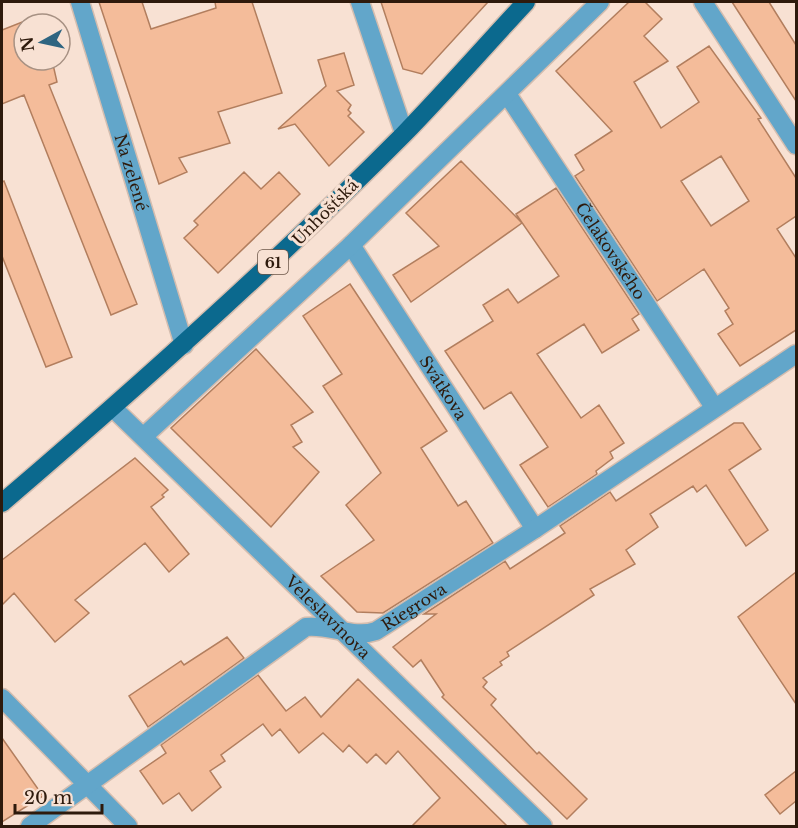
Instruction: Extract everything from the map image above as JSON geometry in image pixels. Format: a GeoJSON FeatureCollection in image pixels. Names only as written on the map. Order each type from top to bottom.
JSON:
{"type":"FeatureCollection","features":[{"type":"Feature","properties":{"kind":"main road","name":"Unhošťská"},"geometry":{"type":"LineString","coordinates":[[2,503],[114,408],[295,241],[404,134],[526,2]]}},
{"type":"Feature","properties":{"kind":"street","name":"Na zelené"},"geometry":{"type":"LineString","coordinates":[[80,2],[184,345]]}},
{"type":"Feature","properties":{"kind":"street"},"geometry":{"type":"LineString","coordinates":[[360,2],[404,134]]}},
{"type":"Feature","properties":{"kind":"street"},"geometry":{"type":"LineString","coordinates":[[144,436],[351,245],[600,2]]}},
{"type":"Feature","properties":{"kind":"street"},"geometry":{"type":"LineString","coordinates":[[703,2],[796,145]]}},
{"type":"Feature","properties":{"kind":"street","name":"Čelakovského"},"geometry":{"type":"LineString","coordinates":[[507,94],[714,407]]}},
{"type":"Feature","properties":{"kind":"street","name":"Svátkova"},"geometry":{"type":"LineString","coordinates":[[351,245],[535,529]]}},
{"type":"Feature","properties":{"kind":"street","name":"Riegrova"},"geometry":{"type":"LineString","coordinates":[[30,826],[306,627],[318,625],[366,634],[376,631],[535,529],[796,354]]}},
{"type":"Feature","properties":{"kind":"street","name":"Veleslavínova"},"geometry":{"type":"LineString","coordinates":[[114,408],[543,826]]}},
{"type":"Feature","properties":{"kind":"street"},"geometry":{"type":"LineString","coordinates":[[2,698],[128,826]]}},
{"type":"Feature","properties":{"kind":"building"},"geometry":{"type":"Polygon","coordinates":[[[99,2],[142,2],[151,29],[216,8],[215,2],[252,2],[282,93],[218,112],[230,143],[179,158],[187,172],[159,184],[99,2]]]}},
{"type":"Feature","properties":{"kind":"building"},"geometry":{"type":"Polygon","coordinates":[[[381,2],[488,2],[422,74],[403,69],[381,2]]]}},
{"type":"Feature","properties":{"kind":"building"},"geometry":{"type":"Polygon","coordinates":[[[629,2],[645,2],[662,19],[644,36],[668,61],[634,82],[661,128],[699,102],[677,67],[709,46],[761,118],[758,119],[796,178],[796,216],[777,229],[796,258],[796,330],[740,366],[718,334],[733,324],[725,311],[729,308],[704,269],[657,301],[575,176],[584,170],[575,155],[612,131],[556,71],[629,2]],[[721,156],[681,181],[711,226],[749,201],[721,156]]]}},
{"type":"Feature","properties":{"kind":"building"},"geometry":{"type":"Polygon","coordinates":[[[732,2],[769,2],[796,45],[796,101],[732,2]]]}},
{"type":"Feature","properties":{"kind":"building"},"geometry":{"type":"Polygon","coordinates":[[[12,26],[12,72],[55,72],[57,82],[49,85],[137,304],[111,315],[24,95],[2,104],[2,30],[12,26]]]}},
{"type":"Feature","properties":{"kind":"building"},"geometry":{"type":"Polygon","coordinates":[[[344,53],[354,85],[337,91],[351,105],[348,110],[351,113],[348,116],[364,132],[329,166],[295,124],[278,129],[326,86],[318,60],[344,53]]]}},
{"type":"Feature","properties":{"kind":"building"},"geometry":{"type":"Polygon","coordinates":[[[461,161],[522,223],[411,302],[393,275],[439,246],[406,213],[461,161]]]}},
{"type":"Feature","properties":{"kind":"building"},"geometry":{"type":"Polygon","coordinates":[[[244,172],[261,189],[279,172],[300,194],[218,273],[184,238],[198,225],[194,221],[244,172]]]}},
{"type":"Feature","properties":{"kind":"building"},"geometry":{"type":"Polygon","coordinates":[[[4,181],[72,357],[46,367],[2,256],[2,182],[4,181]]]}},
{"type":"Feature","properties":{"kind":"building"},"geometry":{"type":"Polygon","coordinates":[[[556,188],[639,314],[632,319],[639,330],[602,353],[584,324],[537,354],[581,418],[599,405],[624,443],[610,452],[613,458],[596,471],[597,474],[548,507],[520,465],[548,447],[511,392],[484,409],[445,351],[493,321],[483,305],[508,289],[518,303],[559,276],[516,214],[556,188]]]}},
{"type":"Feature","properties":{"kind":"building"},"geometry":{"type":"Polygon","coordinates":[[[350,284],[447,431],[421,448],[458,506],[466,501],[493,543],[383,613],[357,612],[321,576],[374,540],[346,505],[381,473],[323,386],[342,374],[303,316],[350,284]]]}},
{"type":"Feature","properties":{"kind":"building"},"geometry":{"type":"Polygon","coordinates":[[[256,349],[313,412],[291,425],[302,442],[293,447],[319,472],[271,527],[171,428],[256,349]]]}},
{"type":"Feature","properties":{"kind":"building"},"geometry":{"type":"Polygon","coordinates":[[[734,423],[743,423],[761,449],[729,470],[768,530],[746,546],[706,485],[697,492],[693,486],[650,514],[658,527],[626,550],[635,564],[590,589],[594,595],[507,652],[509,656],[500,662],[502,665],[483,678],[487,682],[483,687],[496,699],[491,705],[537,754],[539,752],[587,799],[567,819],[442,697],[444,695],[421,660],[413,667],[393,647],[436,614],[424,614],[505,561],[510,569],[565,533],[560,526],[610,492],[616,501],[734,423]]]}},
{"type":"Feature","properties":{"kind":"building"},"geometry":{"type":"Polygon","coordinates":[[[135,458],[168,490],[162,495],[164,497],[151,507],[189,554],[169,572],[145,543],[75,600],[89,613],[55,642],[14,593],[2,605],[2,560],[135,458]]]}},
{"type":"Feature","properties":{"kind":"building"},"geometry":{"type":"Polygon","coordinates":[[[796,572],[796,704],[738,617],[796,572]]]}},
{"type":"Feature","properties":{"kind":"building"},"geometry":{"type":"Polygon","coordinates":[[[227,637],[244,658],[148,727],[129,696],[181,661],[184,665],[227,637]]]}},
{"type":"Feature","properties":{"kind":"building"},"geometry":{"type":"Polygon","coordinates":[[[258,675],[286,711],[305,697],[321,717],[358,679],[507,826],[412,826],[440,798],[398,751],[386,764],[376,754],[367,763],[349,745],[343,752],[323,733],[299,753],[280,729],[272,736],[263,724],[221,755],[225,761],[210,771],[221,787],[192,811],[179,793],[163,804],[140,771],[166,753],[161,745],[258,675]]]}},
{"type":"Feature","properties":{"kind":"building"},"geometry":{"type":"Polygon","coordinates":[[[2,738],[43,796],[2,822],[2,738]]]}},
{"type":"Feature","properties":{"kind":"building"},"geometry":{"type":"Polygon","coordinates":[[[796,771],[796,801],[780,814],[765,795],[796,771]]]}}]}
